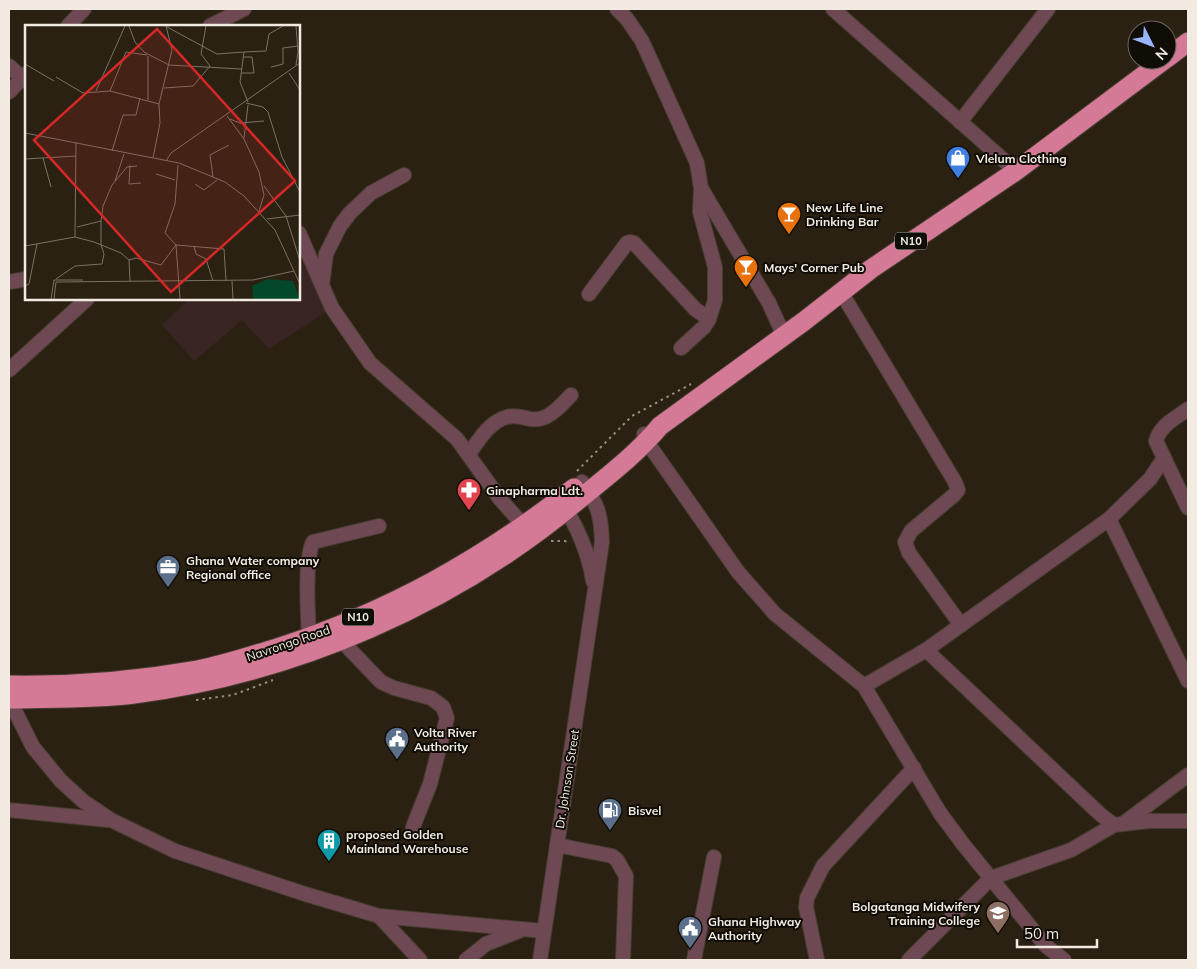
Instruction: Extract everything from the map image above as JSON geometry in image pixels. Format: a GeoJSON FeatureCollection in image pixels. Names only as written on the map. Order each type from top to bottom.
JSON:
{"type":"FeatureCollection","features":[{"type":"Feature","properties":{"kind":"highway","name":"N10"},"geometry":{"type":"LineString","coordinates":[[1177,50],[1188,42]]}},
{"type":"Feature","properties":{"kind":"highway","name":"N10"},"geometry":{"type":"LineString","coordinates":[[650,434],[923,232],[1016,171],[1151,70]]}},
{"type":"Feature","properties":{"kind":"highway","name":"Navrongo Road"},"geometry":{"type":"LineString","coordinates":[[9,685],[105,681],[198,670],[240,659],[308,637],[336,635],[394,618],[462,583],[531,538],[582,482],[650,434]]}},
{"type":"Feature","properties":{"kind":"highway","name":"Navrongo Road"},"geometry":{"type":"LineString","coordinates":[[9,699],[132,694],[198,683],[269,666],[336,635],[378,609],[425,586],[524,526],[563,505]]}},
{"type":"Feature","properties":{"kind":"street"},"geometry":{"type":"LineString","coordinates":[[69,25],[84,9]]}},
{"type":"Feature","properties":{"kind":"street"},"geometry":{"type":"LineString","coordinates":[[212,25],[244,9]]}},
{"type":"Feature","properties":{"kind":"street"},"geometry":{"type":"LineString","coordinates":[[617,9],[646,49],[697,163],[701,188],[700,212],[715,267],[715,300],[709,319],[704,327],[682,348]]}},
{"type":"Feature","properties":{"kind":"street"},"geometry":{"type":"LineString","coordinates":[[833,9],[1016,171]]}},
{"type":"Feature","properties":{"kind":"street"},"geometry":{"type":"LineString","coordinates":[[960,122],[1048,9]]}},
{"type":"Feature","properties":{"kind":"street"},"geometry":{"type":"LineString","coordinates":[[9,66],[25,77],[9,92]]}},
{"type":"Feature","properties":{"kind":"street"},"geometry":{"type":"LineString","coordinates":[[322,286],[326,254],[340,226],[350,213],[371,193],[404,175]]}},
{"type":"Feature","properties":{"kind":"street"},"geometry":{"type":"LineString","coordinates":[[701,188],[768,303],[784,336]]}},
{"type":"Feature","properties":{"kind":"street"},"geometry":{"type":"LineString","coordinates":[[300,236],[332,308],[370,363],[457,439],[500,499],[524,526]]}},
{"type":"Feature","properties":{"kind":"street"},"geometry":{"type":"LineString","coordinates":[[590,294],[627,243],[630,242],[634,243],[695,310],[709,319]]}},
{"type":"Feature","properties":{"kind":"street"},"geometry":{"type":"LineString","coordinates":[[9,282],[25,279]]}},
{"type":"Feature","properties":{"kind":"street"},"geometry":{"type":"LineString","coordinates":[[841,292],[958,490],[911,530],[904,542],[909,554],[962,625]]}},
{"type":"Feature","properties":{"kind":"street"},"geometry":{"type":"LineString","coordinates":[[9,370],[86,300]]}},
{"type":"Feature","properties":{"kind":"street"},"geometry":{"type":"LineString","coordinates":[[469,454],[490,427],[505,417],[513,416],[534,420],[553,414],[571,395]]}},
{"type":"Feature","properties":{"kind":"street"},"geometry":{"type":"LineString","coordinates":[[1188,408],[1164,427],[1158,434],[1156,441],[1188,508]]}},
{"type":"Feature","properties":{"kind":"street"},"geometry":{"type":"LineString","coordinates":[[650,434],[738,572],[775,614],[864,686],[940,812],[1046,946],[1064,960]]}},
{"type":"Feature","properties":{"kind":"street"},"geometry":{"type":"LineString","coordinates":[[864,686],[926,650],[1109,518],[1150,479],[1164,458]]}},
{"type":"Feature","properties":{"kind":"street","name":"Dr. Johnson Street"},"geometry":{"type":"LineString","coordinates":[[540,960],[602,542],[598,509],[582,482]]}},
{"type":"Feature","properties":{"kind":"street","name":"Dr. Johnson Street"},"geometry":{"type":"LineString","coordinates":[[563,505],[589,561],[595,597]]}},
{"type":"Feature","properties":{"kind":"street"},"geometry":{"type":"LineString","coordinates":[[1109,518],[1188,681]]}},
{"type":"Feature","properties":{"kind":"street"},"geometry":{"type":"LineString","coordinates":[[308,637],[307,605],[310,548],[314,542],[379,526]]}},
{"type":"Feature","properties":{"kind":"street"},"geometry":{"type":"LineString","coordinates":[[336,635],[382,682],[394,688],[432,698],[443,706],[447,718],[430,784],[413,827]]}},
{"type":"Feature","properties":{"kind":"street"},"geometry":{"type":"LineString","coordinates":[[926,650],[1101,815],[1119,824],[1150,821],[1188,821]]}},
{"type":"Feature","properties":{"kind":"street"},"geometry":{"type":"LineString","coordinates":[[9,699],[33,746],[61,781],[83,801],[111,820],[175,851],[378,916],[544,932]]}},
{"type":"Feature","properties":{"kind":"street"},"geometry":{"type":"LineString","coordinates":[[817,960],[806,906],[823,866],[914,768]]}},
{"type":"Feature","properties":{"kind":"street"},"geometry":{"type":"LineString","coordinates":[[909,960],[991,878],[1071,850],[1119,824],[1188,775]]}},
{"type":"Feature","properties":{"kind":"street"},"geometry":{"type":"LineString","coordinates":[[9,810],[111,820]]}},
{"type":"Feature","properties":{"kind":"street"},"geometry":{"type":"LineString","coordinates":[[557,844],[612,856],[617,860],[626,876],[623,960]]}},
{"type":"Feature","properties":{"kind":"street"},"geometry":{"type":"LineString","coordinates":[[694,960],[714,857]]}},
{"type":"Feature","properties":{"kind":"street"},"geometry":{"type":"LineString","coordinates":[[378,916],[420,960]]}},
{"type":"Feature","properties":{"kind":"street"},"geometry":{"type":"LineString","coordinates":[[466,960],[486,944],[522,929]]}},
{"type":"Feature","properties":{"kind":"path"},"geometry":{"type":"LineString","coordinates":[[582,482],[632,416],[692,384]]}},
{"type":"Feature","properties":{"kind":"shaded area"},"geometry":{"type":"Polygon","coordinates":[[[300,259],[329,310],[269,349],[242,320],[194,361],[162,325],[188,300],[300,300],[300,259]]]}},
{"type":"Feature","properties":{"kind":"place","name":"Vlelum Clothing"},"geometry":{"type":"Point","coordinates":[958,179]}},
{"type":"Feature","properties":{"kind":"place","name":"New Life Line Drinking Bar"},"geometry":{"type":"Point","coordinates":[789,235]}},
{"type":"Feature","properties":{"kind":"place","name":"Mays' Corner Pub"},"geometry":{"type":"Point","coordinates":[746,288]}},
{"type":"Feature","properties":{"kind":"place","name":"Ginapharma Ldt."},"geometry":{"type":"Point","coordinates":[469,511]}},
{"type":"Feature","properties":{"kind":"place","name":"Ghana Water company Regional office"},"geometry":{"type":"Point","coordinates":[168,588]}},
{"type":"Feature","properties":{"kind":"place","name":"Volta River Authority"},"geometry":{"type":"Point","coordinates":[397,760]}},
{"type":"Feature","properties":{"kind":"place","name":"Bisvel"},"geometry":{"type":"Point","coordinates":[610,831]}},
{"type":"Feature","properties":{"kind":"place","name":"proposed Golden Mainland Warehouse"},"geometry":{"type":"Point","coordinates":[329,862]}},
{"type":"Feature","properties":{"kind":"place","name":"Bolgatanga Midwifery Training College"},"geometry":{"type":"Point","coordinates":[998,934]}},
{"type":"Feature","properties":{"kind":"place","name":"Ghana Highway Authority"},"geometry":{"type":"Point","coordinates":[690,949]}}]}
